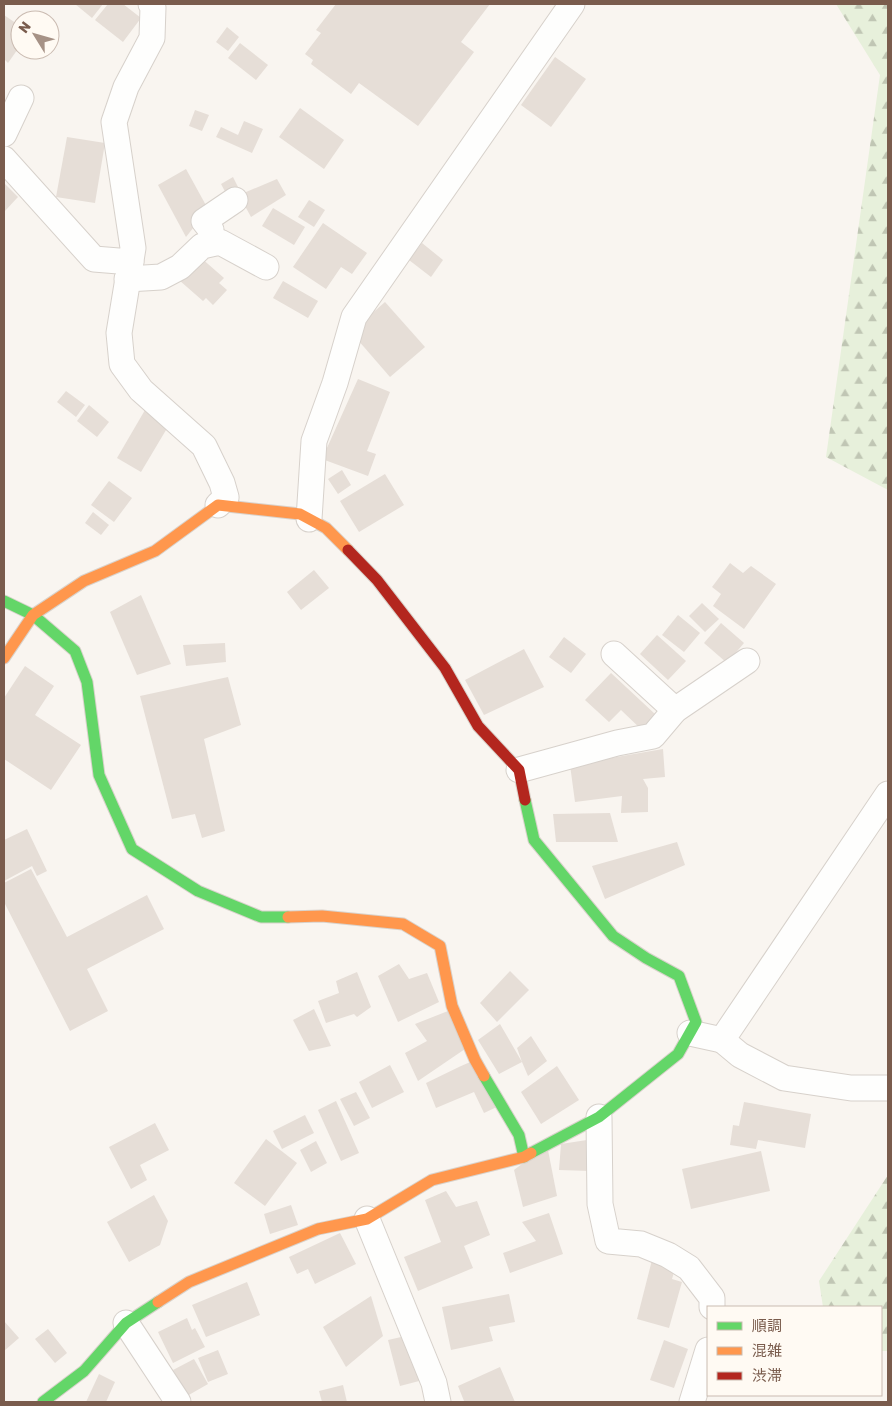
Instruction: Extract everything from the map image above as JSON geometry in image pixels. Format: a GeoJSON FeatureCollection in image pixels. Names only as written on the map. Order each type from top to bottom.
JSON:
{"type":"FeatureCollection","features":[{"type":"Feature","properties":{"kind":"street"},"geometry":{"type":"LineString","coordinates":[[4,658],[33,615],[84,581],[155,551],[218,505],[226,497],[222,483],[204,446],[142,390],[122,364],[119,333],[133,248],[114,122],[126,87],[152,38],[153,7],[151,4]]}},
{"type":"Feature","properties":{"kind":"street"},"geometry":{"type":"LineString","coordinates":[[309,519],[314,441],[354,317],[572,4]]}},
{"type":"Feature","properties":{"kind":"street"},"geometry":{"type":"LineString","coordinates":[[4,134],[21,98]]}},
{"type":"Feature","properties":{"kind":"street"},"geometry":{"type":"LineString","coordinates":[[4,159],[94,259],[129,270],[161,277],[180,267],[202,246],[221,223],[220,242],[266,267]]}},
{"type":"Feature","properties":{"kind":"street"},"geometry":{"type":"LineString","coordinates":[[43,1402],[84,1371],[126,1323],[189,1282],[318,1229],[367,1219],[432,1180],[524,1157],[599,1117],[678,1054],[696,1022],[679,976],[646,958],[613,936],[534,840],[519,770],[478,726],[445,668],[378,580],[326,528],[300,514],[218,505]]}},
{"type":"Feature","properties":{"kind":"street"},"geometry":{"type":"LineString","coordinates":[[4,601],[33,615],[76,651],[87,682],[99,775],[132,849],[198,891],[261,916],[322,916],[403,924],[440,946],[452,1006],[475,1060],[519,1135],[524,1157]]}},
{"type":"Feature","properties":{"kind":"street"},"geometry":{"type":"LineString","coordinates":[[614,654],[675,710]]}},
{"type":"Feature","properties":{"kind":"street"},"geometry":{"type":"LineString","coordinates":[[519,770],[617,742],[653,736],[675,710],[747,661]]}},
{"type":"Feature","properties":{"kind":"street"},"geometry":{"type":"LineString","coordinates":[[722,1040],[888,794]]}},
{"type":"Feature","properties":{"kind":"street"},"geometry":{"type":"LineString","coordinates":[[690,1033],[722,1040],[740,1055],[784,1078],[851,1088],[888,1088]]}},
{"type":"Feature","properties":{"kind":"street"},"geometry":{"type":"LineString","coordinates":[[599,1117],[600,1204],[608,1241],[641,1244],[668,1255],[689,1268],[712,1298],[712,1306]]}},
{"type":"Feature","properties":{"kind":"street"},"geometry":{"type":"LineString","coordinates":[[367,1219],[434,1383],[438,1402]]}},
{"type":"Feature","properties":{"kind":"street"},"geometry":{"type":"LineString","coordinates":[[126,1323],[178,1402]]}},
{"type":"Feature","properties":{"kind":"street"},"geometry":{"type":"LineString","coordinates":[[692,1402],[707,1353]]}},
{"type":"Feature","properties":{"kind":"green space"},"geometry":{"type":"Polygon","coordinates":[[[836,4],[888,4],[888,490],[826,457],[880,75],[836,4]]]}},
{"type":"Feature","properties":{"kind":"green space"},"geometry":{"type":"Polygon","coordinates":[[[888,1175],[888,1351],[882,1351],[882,1306],[823,1306],[819,1281],[888,1175]]]}},
{"type":"Feature","properties":{"kind":"building"},"geometry":{"type":"Polygon","coordinates":[[[75,4],[103,4],[92,18],[75,4]]]}},
{"type":"Feature","properties":{"kind":"building"},"geometry":{"type":"Polygon","coordinates":[[[108,4],[123,4],[141,18],[123,42],[95,20],[108,4]]]}},
{"type":"Feature","properties":{"kind":"building"},"geometry":{"type":"Polygon","coordinates":[[[336,4],[490,4],[461,42],[474,52],[418,126],[359,83],[351,94],[311,64],[313,60],[305,54],[321,33],[316,30],[336,4]]]}},
{"type":"Feature","properties":{"kind":"building"},"geometry":{"type":"Polygon","coordinates":[[[4,15],[10,19],[10,60],[8,63],[4,59],[4,15]]]}},
{"type":"Feature","properties":{"kind":"building"},"geometry":{"type":"Polygon","coordinates":[[[227,27],[239,37],[228,51],[216,42],[227,27]]]}},
{"type":"Feature","properties":{"kind":"building"},"geometry":{"type":"Polygon","coordinates":[[[240,43],[268,65],[256,80],[228,58],[240,43]]]}},
{"type":"Feature","properties":{"kind":"building"},"geometry":{"type":"Polygon","coordinates":[[[555,57],[586,79],[551,127],[521,105],[555,57]]]}},
{"type":"Feature","properties":{"kind":"building"},"geometry":{"type":"Polygon","coordinates":[[[300,108],[344,140],[324,169],[279,137],[300,108]]]}},
{"type":"Feature","properties":{"kind":"building"},"geometry":{"type":"Polygon","coordinates":[[[195,110],[209,115],[202,131],[189,126],[195,110]]]}},
{"type":"Feature","properties":{"kind":"building"},"geometry":{"type":"Polygon","coordinates":[[[244,121],[263,129],[252,153],[216,137],[221,127],[238,135],[244,121]]]}},
{"type":"Feature","properties":{"kind":"building"},"geometry":{"type":"Polygon","coordinates":[[[67,137],[105,143],[95,203],[56,197],[67,137]]]}},
{"type":"Feature","properties":{"kind":"building"},"geometry":{"type":"Polygon","coordinates":[[[186,169],[208,209],[186,237],[158,185],[186,169]]]}},
{"type":"Feature","properties":{"kind":"building"},"geometry":{"type":"Polygon","coordinates":[[[233,177],[240,191],[228,197],[221,184],[233,177]]]}},
{"type":"Feature","properties":{"kind":"building"},"geometry":{"type":"Polygon","coordinates":[[[277,179],[286,195],[251,217],[239,195],[277,179]]]}},
{"type":"Feature","properties":{"kind":"building"},"geometry":{"type":"Polygon","coordinates":[[[4,183],[18,197],[4,212],[4,183]]]}},
{"type":"Feature","properties":{"kind":"building"},"geometry":{"type":"Polygon","coordinates":[[[309,200],[325,210],[314,227],[298,217],[309,200]]]}},
{"type":"Feature","properties":{"kind":"building"},"geometry":{"type":"Polygon","coordinates":[[[273,208],[305,227],[294,245],[262,226],[273,208]]]}},
{"type":"Feature","properties":{"kind":"building"},"geometry":{"type":"Polygon","coordinates":[[[323,223],[367,253],[352,274],[341,267],[326,289],[293,267],[323,223]]]}},
{"type":"Feature","properties":{"kind":"building"},"geometry":{"type":"Polygon","coordinates":[[[422,243],[443,260],[431,277],[409,260],[422,243]]]}},
{"type":"Feature","properties":{"kind":"building"},"geometry":{"type":"Polygon","coordinates":[[[200,257],[224,278],[219,283],[227,290],[213,305],[206,298],[203,301],[179,280],[200,257]]]}},
{"type":"Feature","properties":{"kind":"building"},"geometry":{"type":"Polygon","coordinates":[[[283,281],[318,301],[308,318],[273,298],[283,281]]]}},
{"type":"Feature","properties":{"kind":"building"},"geometry":{"type":"Polygon","coordinates":[[[385,302],[425,347],[390,377],[351,332],[385,302]]]}},
{"type":"Feature","properties":{"kind":"building"},"geometry":{"type":"Polygon","coordinates":[[[358,379],[390,392],[367,451],[376,454],[368,476],[322,459],[358,379]]]}},
{"type":"Feature","properties":{"kind":"building"},"geometry":{"type":"Polygon","coordinates":[[[66,391],[85,405],[76,417],[57,402],[66,391]]]}},
{"type":"Feature","properties":{"kind":"building"},"geometry":{"type":"Polygon","coordinates":[[[89,405],[109,422],[97,437],[77,421],[89,405]]]}},
{"type":"Feature","properties":{"kind":"building"},"geometry":{"type":"Polygon","coordinates":[[[145,410],[169,425],[141,472],[117,458],[145,410]]]}},
{"type":"Feature","properties":{"kind":"building"},"geometry":{"type":"Polygon","coordinates":[[[342,470],[351,485],[338,494],[328,479],[342,470]]]}},
{"type":"Feature","properties":{"kind":"building"},"geometry":{"type":"Polygon","coordinates":[[[385,474],[404,505],[359,532],[340,501],[385,474]]]}},
{"type":"Feature","properties":{"kind":"building"},"geometry":{"type":"Polygon","coordinates":[[[109,481],[132,498],[114,522],[91,505],[109,481]]]}},
{"type":"Feature","properties":{"kind":"building"},"geometry":{"type":"Polygon","coordinates":[[[93,512],[109,525],[101,535],[85,523],[93,512]]]}},
{"type":"Feature","properties":{"kind":"building"},"geometry":{"type":"Polygon","coordinates":[[[730,563],[743,573],[751,566],[776,584],[744,629],[713,606],[721,594],[712,587],[730,563]]]}},
{"type":"Feature","properties":{"kind":"building"},"geometry":{"type":"Polygon","coordinates":[[[314,570],[329,588],[301,610],[287,592],[314,570]]]}},
{"type":"Feature","properties":{"kind":"building"},"geometry":{"type":"Polygon","coordinates":[[[141,595],[171,664],[137,675],[110,612],[141,595]]]}},
{"type":"Feature","properties":{"kind":"building"},"geometry":{"type":"Polygon","coordinates":[[[702,603],[719,619],[705,632],[689,616],[702,603]]]}},
{"type":"Feature","properties":{"kind":"building"},"geometry":{"type":"Polygon","coordinates":[[[678,615],[700,633],[684,652],[662,635],[678,615]]]}},
{"type":"Feature","properties":{"kind":"building"},"geometry":{"type":"Polygon","coordinates":[[[721,623],[744,643],[727,663],[704,643],[721,623]]]}},
{"type":"Feature","properties":{"kind":"building"},"geometry":{"type":"Polygon","coordinates":[[[657,635],[686,661],[668,680],[640,654],[657,635]]]}},
{"type":"Feature","properties":{"kind":"building"},"geometry":{"type":"Polygon","coordinates":[[[564,637],[586,654],[571,673],[549,657],[564,637]]]}},
{"type":"Feature","properties":{"kind":"building"},"geometry":{"type":"Polygon","coordinates":[[[225,643],[226,662],[186,666],[183,645],[225,643]]]}},
{"type":"Feature","properties":{"kind":"building"},"geometry":{"type":"Polygon","coordinates":[[[524,649],[544,687],[484,715],[465,680],[524,649]]]}},
{"type":"Feature","properties":{"kind":"building"},"geometry":{"type":"Polygon","coordinates":[[[25,666],[54,686],[35,715],[81,745],[51,790],[4,759],[4,698],[25,666]]]}},
{"type":"Feature","properties":{"kind":"building"},"geometry":{"type":"Polygon","coordinates":[[[611,673],[656,715],[642,730],[621,710],[609,722],[585,700],[611,673]]]}},
{"type":"Feature","properties":{"kind":"building"},"geometry":{"type":"Polygon","coordinates":[[[228,677],[241,725],[204,739],[225,831],[202,838],[195,814],[172,819],[140,696],[228,677]]]}},
{"type":"Feature","properties":{"kind":"building"},"geometry":{"type":"Polygon","coordinates":[[[663,749],[665,777],[643,779],[648,788],[648,812],[621,813],[622,796],[575,802],[570,765],[663,749]]]}},
{"type":"Feature","properties":{"kind":"building"},"geometry":{"type":"Polygon","coordinates":[[[610,813],[618,842],[556,842],[553,814],[610,813]]]}},
{"type":"Feature","properties":{"kind":"building"},"geometry":{"type":"Polygon","coordinates":[[[27,829],[47,871],[37,876],[32,866],[4,881],[4,840],[27,829]]]}},
{"type":"Feature","properties":{"kind":"building"},"geometry":{"type":"Polygon","coordinates":[[[677,842],[685,865],[605,899],[592,866],[677,842]]]}},
{"type":"Feature","properties":{"kind":"building"},"geometry":{"type":"Polygon","coordinates":[[[31,869],[67,937],[147,895],[164,929],[87,969],[108,1011],[70,1031],[4,902],[4,883],[31,869]]]}},
{"type":"Feature","properties":{"kind":"building"},"geometry":{"type":"Polygon","coordinates":[[[399,964],[409,979],[427,973],[439,1002],[398,1022],[378,976],[399,964]]]}},
{"type":"Feature","properties":{"kind":"building"},"geometry":{"type":"Polygon","coordinates":[[[510,971],[529,990],[497,1022],[480,1003],[510,971]]]}},
{"type":"Feature","properties":{"kind":"building"},"geometry":{"type":"Polygon","coordinates":[[[357,972],[371,1007],[357,1017],[354,1014],[326,1023],[318,1001],[339,993],[336,981],[357,972]]]}},
{"type":"Feature","properties":{"kind":"building"},"geometry":{"type":"Polygon","coordinates":[[[314,1009],[331,1046],[309,1051],[293,1020],[314,1009]]]}},
{"type":"Feature","properties":{"kind":"building"},"geometry":{"type":"Polygon","coordinates":[[[448,1011],[465,1049],[418,1081],[405,1053],[427,1041],[415,1024],[448,1011]]]}},
{"type":"Feature","properties":{"kind":"building"},"geometry":{"type":"Polygon","coordinates":[[[500,1024],[522,1062],[499,1074],[478,1040],[500,1024]]]}},
{"type":"Feature","properties":{"kind":"building"},"geometry":{"type":"Polygon","coordinates":[[[531,1036],[547,1061],[528,1076],[517,1048],[531,1036]]]}},
{"type":"Feature","properties":{"kind":"building"},"geometry":{"type":"Polygon","coordinates":[[[475,1060],[501,1105],[484,1113],[474,1092],[436,1108],[426,1083],[475,1060]]]}},
{"type":"Feature","properties":{"kind":"building"},"geometry":{"type":"Polygon","coordinates":[[[390,1065],[404,1092],[372,1108],[359,1082],[390,1065]]]}},
{"type":"Feature","properties":{"kind":"building"},"geometry":{"type":"Polygon","coordinates":[[[557,1066],[579,1100],[541,1124],[521,1092],[557,1066]]]}},
{"type":"Feature","properties":{"kind":"building"},"geometry":{"type":"Polygon","coordinates":[[[356,1092],[370,1118],[354,1126],[340,1099],[356,1092]]]}},
{"type":"Feature","properties":{"kind":"building"},"geometry":{"type":"Polygon","coordinates":[[[336,1101],[359,1153],[341,1161],[318,1110],[336,1101]]]}},
{"type":"Feature","properties":{"kind":"building"},"geometry":{"type":"Polygon","coordinates":[[[744,1102],[811,1114],[805,1148],[758,1140],[756,1149],[730,1145],[733,1125],[739,1126],[744,1102]]]}},
{"type":"Feature","properties":{"kind":"building"},"geometry":{"type":"Polygon","coordinates":[[[305,1115],[314,1133],[282,1149],[273,1131],[305,1115]]]}},
{"type":"Feature","properties":{"kind":"building"},"geometry":{"type":"Polygon","coordinates":[[[155,1123],[169,1150],[140,1165],[147,1180],[131,1189],[109,1147],[155,1123]]]}},
{"type":"Feature","properties":{"kind":"building"},"geometry":{"type":"Polygon","coordinates":[[[266,1139],[297,1163],[265,1206],[234,1183],[266,1139]]]}},
{"type":"Feature","properties":{"kind":"building"},"geometry":{"type":"Polygon","coordinates":[[[587,1140],[590,1171],[559,1170],[561,1144],[587,1140]]]}},
{"type":"Feature","properties":{"kind":"building"},"geometry":{"type":"Polygon","coordinates":[[[316,1141],[327,1163],[311,1172],[300,1150],[316,1141]]]}},
{"type":"Feature","properties":{"kind":"building"},"geometry":{"type":"Polygon","coordinates":[[[547,1145],[557,1196],[523,1207],[514,1170],[547,1145]]]}},
{"type":"Feature","properties":{"kind":"building"},"geometry":{"type":"Polygon","coordinates":[[[761,1151],[770,1191],[691,1209],[682,1169],[761,1151]]]}},
{"type":"Feature","properties":{"kind":"building"},"geometry":{"type":"Polygon","coordinates":[[[446,1191],[456,1207],[477,1201],[490,1235],[464,1246],[473,1268],[418,1291],[404,1257],[441,1242],[425,1200],[446,1191]]]}},
{"type":"Feature","properties":{"kind":"building"},"geometry":{"type":"Polygon","coordinates":[[[154,1195],[168,1221],[160,1245],[129,1262],[107,1222],[154,1195]]]}},
{"type":"Feature","properties":{"kind":"building"},"geometry":{"type":"Polygon","coordinates":[[[291,1205],[298,1225],[270,1234],[264,1214],[291,1205]]]}},
{"type":"Feature","properties":{"kind":"building"},"geometry":{"type":"Polygon","coordinates":[[[549,1213],[563,1254],[510,1273],[503,1253],[536,1241],[522,1222],[549,1213]]]}},
{"type":"Feature","properties":{"kind":"building"},"geometry":{"type":"Polygon","coordinates":[[[340,1233],[356,1264],[315,1284],[308,1269],[297,1274],[289,1257],[340,1233]]]}},
{"type":"Feature","properties":{"kind":"building"},"geometry":{"type":"Polygon","coordinates":[[[652,1260],[676,1265],[672,1279],[682,1282],[669,1328],[637,1319],[652,1260]]]}},
{"type":"Feature","properties":{"kind":"building"},"geometry":{"type":"Polygon","coordinates":[[[247,1282],[260,1315],[206,1337],[192,1305],[247,1282]]]}},
{"type":"Feature","properties":{"kind":"building"},"geometry":{"type":"Polygon","coordinates":[[[509,1294],[515,1322],[489,1327],[493,1341],[451,1350],[442,1307],[509,1294]]]}},
{"type":"Feature","properties":{"kind":"building"},"geometry":{"type":"Polygon","coordinates":[[[371,1296],[383,1336],[346,1367],[323,1327],[371,1296]]]}},
{"type":"Feature","properties":{"kind":"building"},"geometry":{"type":"Polygon","coordinates":[[[187,1318],[192,1330],[195,1328],[205,1347],[173,1363],[158,1332],[187,1318]]]}},
{"type":"Feature","properties":{"kind":"building"},"geometry":{"type":"Polygon","coordinates":[[[4,1321],[19,1338],[4,1351],[4,1321]]]}},
{"type":"Feature","properties":{"kind":"building"},"geometry":{"type":"Polygon","coordinates":[[[48,1329],[67,1353],[55,1363],[35,1339],[48,1329]]]}},
{"type":"Feature","properties":{"kind":"building"},"geometry":{"type":"Polygon","coordinates":[[[410,1335],[423,1380],[400,1386],[388,1340],[410,1335]]]}},
{"type":"Feature","properties":{"kind":"building"},"geometry":{"type":"Polygon","coordinates":[[[664,1340],[688,1349],[674,1388],[650,1380],[664,1340]]]}},
{"type":"Feature","properties":{"kind":"building"},"geometry":{"type":"Polygon","coordinates":[[[218,1350],[228,1374],[208,1382],[198,1358],[218,1350]]]}},
{"type":"Feature","properties":{"kind":"building"},"geometry":{"type":"Polygon","coordinates":[[[194,1359],[208,1384],[187,1396],[173,1370],[194,1359]]]}},
{"type":"Feature","properties":{"kind":"building"},"geometry":{"type":"Polygon","coordinates":[[[500,1367],[515,1402],[461,1402],[464,1401],[458,1386],[500,1367]]]}},
{"type":"Feature","properties":{"kind":"building"},"geometry":{"type":"Polygon","coordinates":[[[99,1374],[115,1382],[106,1402],[86,1402],[99,1374]]]}},
{"type":"Feature","properties":{"kind":"building"},"geometry":{"type":"Polygon","coordinates":[[[343,1385],[347,1402],[322,1402],[319,1391],[343,1385]]]}},
{"type":"Feature","properties":{"kind":"traffic: fast"},"geometry":{"type":"LineString","coordinates":[[4,601],[33,615],[75,651],[87,682],[99,775],[132,849],[198,891],[261,917],[288,917]]}},
{"type":"Feature","properties":{"kind":"traffic: fast"},"geometry":{"type":"LineString","coordinates":[[525,800],[534,840],[613,936],[646,958],[679,976],[696,1022],[678,1054],[599,1117],[531,1153]]}},
{"type":"Feature","properties":{"kind":"traffic: fast"},"geometry":{"type":"LineString","coordinates":[[484,1076],[519,1135],[524,1157]]}},
{"type":"Feature","properties":{"kind":"traffic: fast"},"geometry":{"type":"LineString","coordinates":[[43,1402],[84,1371],[126,1323],[158,1302]]}},
{"type":"Feature","properties":{"kind":"traffic: slow"},"geometry":{"type":"LineString","coordinates":[[4,658],[33,615],[84,581],[155,551],[218,505],[300,514],[326,528],[348,550]]}},
{"type":"Feature","properties":{"kind":"traffic: slow"},"geometry":{"type":"LineString","coordinates":[[288,917],[322,916],[403,924],[440,946],[452,1006],[475,1060],[484,1076]]}},
{"type":"Feature","properties":{"kind":"traffic: slow"},"geometry":{"type":"LineString","coordinates":[[158,1302],[189,1282],[318,1229],[367,1219],[432,1180],[524,1157],[531,1153]]}},
{"type":"Feature","properties":{"kind":"traffic: jam"},"geometry":{"type":"LineString","coordinates":[[348,550],[377,580],[445,668],[478,726],[519,770],[525,800]]}}]}
